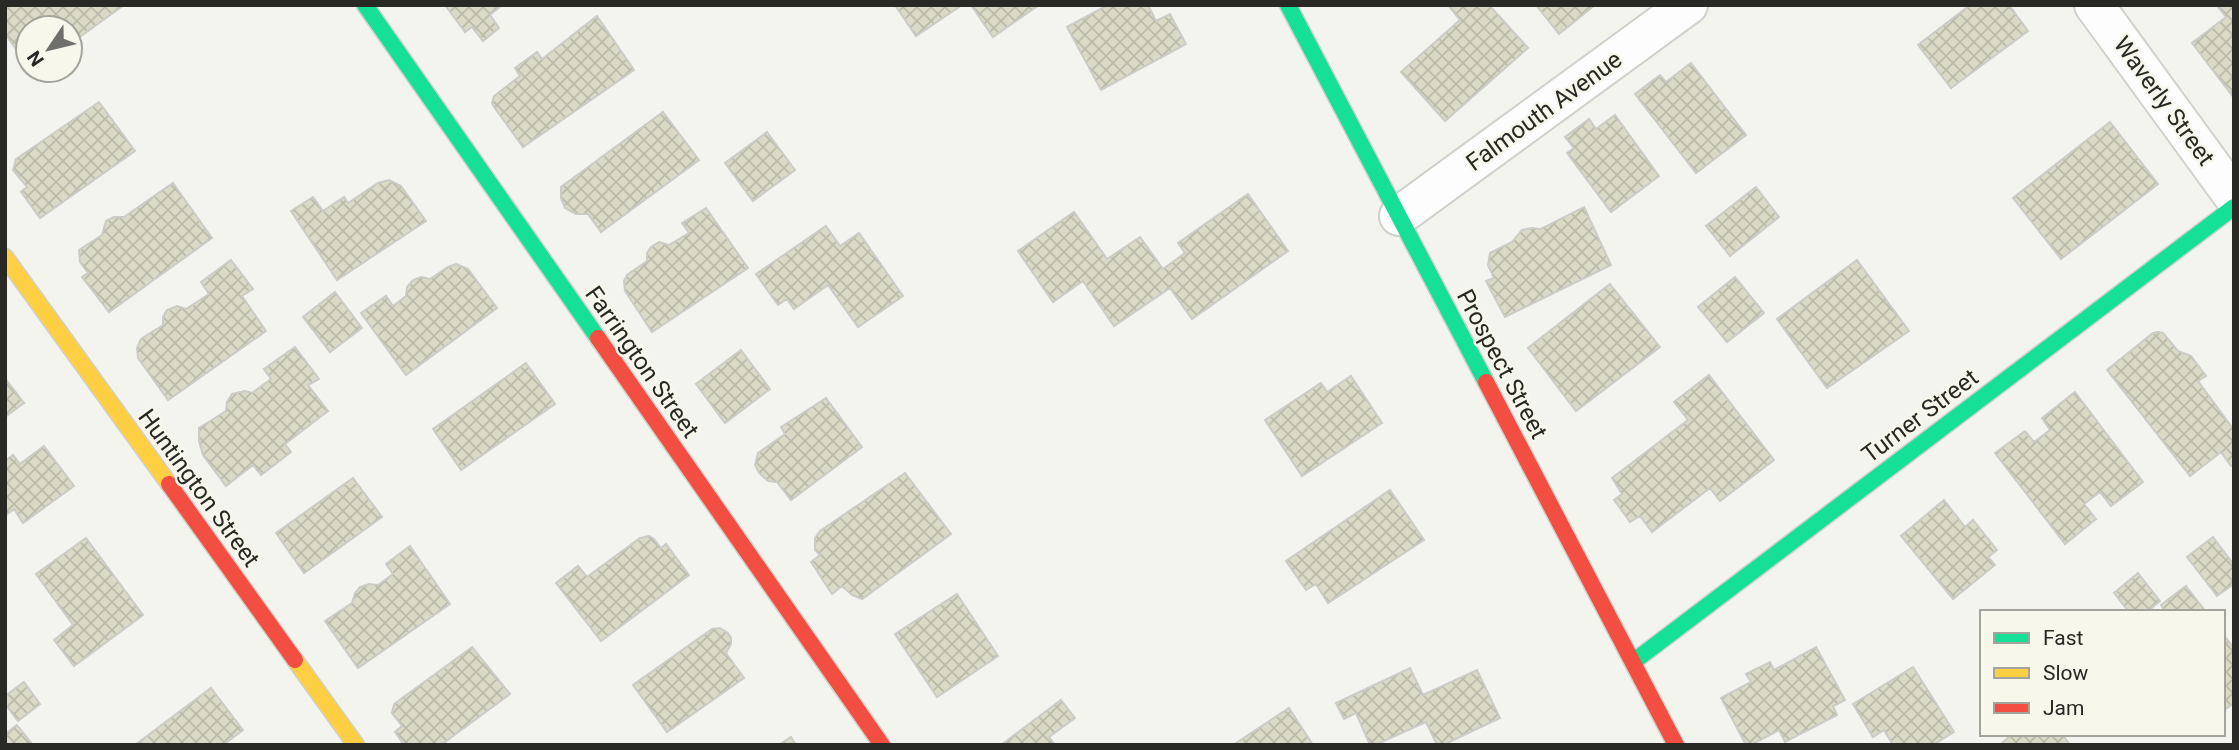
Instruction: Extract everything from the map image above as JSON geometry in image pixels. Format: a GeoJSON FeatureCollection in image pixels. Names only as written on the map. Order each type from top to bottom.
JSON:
{"type":"FeatureCollection","features":[{"type":"Feature","properties":{"kind":"street","name":"Farrington Street"},"geometry":{"type":"LineString","coordinates":[[365,5],[882,745]]}},
{"type":"Feature","properties":{"kind":"street","name":"Prospect Street"},"geometry":{"type":"LineString","coordinates":[[1288,5],[1676,745]]}},
{"type":"Feature","properties":{"kind":"street","name":"Falmouth Avenue"},"geometry":{"type":"LineString","coordinates":[[1399,216],[1688,5]]}},
{"type":"Feature","properties":{"kind":"street","name":"Waverly Street"},"geometry":{"type":"LineString","coordinates":[[2094,5],[2234,197]]}},
{"type":"Feature","properties":{"kind":"street","name":"Turner Street"},"geometry":{"type":"LineString","coordinates":[[1633,663],[2234,207]]}},
{"type":"Feature","properties":{"kind":"street","name":"Huntington Street"},"geometry":{"type":"LineString","coordinates":[[5,257],[356,745]]}},
{"type":"Feature","properties":{"kind":"building"},"geometry":{"type":"Polygon","coordinates":[[[5,5],[124,5],[84,34],[84,14],[14,14],[14,47],[5,34],[5,5]]]}},
{"type":"Feature","properties":{"kind":"building"},"geometry":{"type":"Polygon","coordinates":[[[445,5],[502,5],[490,15],[499,28],[483,41],[472,27],[465,32],[445,5]]]}},
{"type":"Feature","properties":{"kind":"building"},"geometry":{"type":"Polygon","coordinates":[[[895,5],[962,5],[916,36],[895,5]]]}},
{"type":"Feature","properties":{"kind":"building"},"geometry":{"type":"Polygon","coordinates":[[[971,5],[1039,5],[993,37],[971,5]]]}},
{"type":"Feature","properties":{"kind":"building"},"geometry":{"type":"Polygon","coordinates":[[[1108,5],[1148,5],[1156,21],[1170,14],[1186,44],[1101,90],[1067,27],[1108,5]]]}},
{"type":"Feature","properties":{"kind":"building"},"geometry":{"type":"Polygon","coordinates":[[[1448,5],[1489,5],[1528,48],[1445,121],[1401,72],[1460,20],[1448,5]]]}},
{"type":"Feature","properties":{"kind":"building"},"geometry":{"type":"Polygon","coordinates":[[[1536,5],[1595,5],[1559,34],[1536,5]]]}},
{"type":"Feature","properties":{"kind":"building"},"geometry":{"type":"Polygon","coordinates":[[[1970,5],[2009,5],[2028,31],[1951,88],[1918,45],[1970,5]]]}},
{"type":"Feature","properties":{"kind":"building"},"geometry":{"type":"Polygon","coordinates":[[[2234,5],[2234,98],[2192,43],[2226,17],[2218,7],[2234,5]]]}},
{"type":"Feature","properties":{"kind":"building"},"geometry":{"type":"Polygon","coordinates":[[[597,16],[634,70],[523,147],[494,107],[494,96],[520,76],[515,68],[537,52],[542,59],[597,16]]]}},
{"type":"Feature","properties":{"kind":"building"},"geometry":{"type":"Polygon","coordinates":[[[1691,63],[1746,135],[1696,173],[1635,94],[1660,75],[1666,82],[1691,63]]]}},
{"type":"Feature","properties":{"kind":"building"},"geometry":{"type":"Polygon","coordinates":[[[99,102],[135,151],[40,218],[21,192],[27,187],[13,170],[16,159],[99,102]]]}},
{"type":"Feature","properties":{"kind":"building"},"geometry":{"type":"Polygon","coordinates":[[[663,112],[699,160],[601,232],[588,214],[576,214],[565,208],[561,187],[663,112]]]}},
{"type":"Feature","properties":{"kind":"building"},"geometry":{"type":"Polygon","coordinates":[[[1615,115],[1659,176],[1611,212],[1567,153],[1574,148],[1565,137],[1589,119],[1596,129],[1615,115]]]}},
{"type":"Feature","properties":{"kind":"building"},"geometry":{"type":"Polygon","coordinates":[[[2110,122],[2158,184],[2061,259],[2013,198],[2110,122]]]}},
{"type":"Feature","properties":{"kind":"building"},"geometry":{"type":"Polygon","coordinates":[[[767,132],[795,170],[753,201],[725,163],[767,132]]]}},
{"type":"Feature","properties":{"kind":"building"},"geometry":{"type":"Polygon","coordinates":[[[389,180],[401,186],[426,221],[337,280],[291,211],[313,197],[323,211],[344,197],[348,203],[378,183],[389,180]]]}},
{"type":"Feature","properties":{"kind":"building"},"geometry":{"type":"Polygon","coordinates":[[[173,183],[212,238],[109,312],[82,277],[88,273],[80,262],[79,250],[102,235],[106,221],[114,217],[124,217],[173,183]]]}},
{"type":"Feature","properties":{"kind":"building"},"geometry":{"type":"Polygon","coordinates":[[[1756,187],[1779,217],[1730,256],[1706,226],[1756,187]]]}},
{"type":"Feature","properties":{"kind":"building"},"geometry":{"type":"Polygon","coordinates":[[[1248,194],[1288,251],[1192,319],[1170,288],[1114,326],[1083,281],[1053,302],[1018,251],[1074,212],[1107,259],[1140,237],[1163,269],[1185,253],[1178,243],[1248,194]]]}},
{"type":"Feature","properties":{"kind":"building"},"geometry":{"type":"Polygon","coordinates":[[[1584,207],[1611,265],[1505,317],[1486,281],[1494,278],[1488,265],[1490,253],[1512,242],[1522,230],[1541,229],[1584,207]]]}},
{"type":"Feature","properties":{"kind":"building"},"geometry":{"type":"Polygon","coordinates":[[[706,208],[748,268],[652,332],[625,291],[624,281],[627,275],[647,261],[647,253],[651,247],[659,242],[669,245],[689,233],[682,223],[706,208]]]}},
{"type":"Feature","properties":{"kind":"building"},"geometry":{"type":"Polygon","coordinates":[[[826,226],[840,246],[859,233],[903,296],[858,327],[828,285],[794,309],[787,299],[778,305],[756,274],[826,226]]]}},
{"type":"Feature","properties":{"kind":"building"},"geometry":{"type":"Polygon","coordinates":[[[231,260],[253,289],[242,296],[266,331],[168,400],[138,358],[137,348],[141,339],[163,325],[167,310],[177,306],[186,309],[209,294],[201,282],[231,260]]]}},
{"type":"Feature","properties":{"kind":"building"},"geometry":{"type":"Polygon","coordinates":[[[1857,260],[1909,331],[1827,388],[1777,319],[1857,260]]]}},
{"type":"Feature","properties":{"kind":"building"},"geometry":{"type":"Polygon","coordinates":[[[456,264],[468,269],[497,308],[406,375],[361,313],[386,296],[393,306],[406,296],[407,287],[413,280],[421,277],[430,279],[456,264]]]}},
{"type":"Feature","properties":{"kind":"building"},"geometry":{"type":"Polygon","coordinates":[[[1735,277],[1764,313],[1727,342],[1698,307],[1735,277]]]}},
{"type":"Feature","properties":{"kind":"building"},"geometry":{"type":"Polygon","coordinates":[[[1610,284],[1660,347],[1576,411],[1528,348],[1610,284]]]}},
{"type":"Feature","properties":{"kind":"building"},"geometry":{"type":"Polygon","coordinates":[[[335,292],[362,328],[330,352],[303,317],[335,292]]]}},
{"type":"Feature","properties":{"kind":"building"},"geometry":{"type":"Polygon","coordinates":[[[2153,333],[2163,333],[2178,351],[2191,356],[2206,376],[2198,381],[2234,430],[2234,464],[2231,466],[2221,452],[2190,476],[2107,370],[2153,333]]]}},
{"type":"Feature","properties":{"kind":"building"},"geometry":{"type":"Polygon","coordinates":[[[295,347],[319,379],[308,385],[328,411],[285,444],[291,452],[261,475],[253,465],[226,486],[203,455],[199,428],[226,411],[232,394],[245,391],[252,393],[271,379],[264,369],[295,347]]]}},
{"type":"Feature","properties":{"kind":"building"},"geometry":{"type":"Polygon","coordinates":[[[741,350],[770,389],[725,423],[696,384],[741,350]]]}},
{"type":"Feature","properties":{"kind":"building"},"geometry":{"type":"Polygon","coordinates":[[[526,363],[555,404],[461,470],[433,429],[526,363]]]}},
{"type":"Feature","properties":{"kind":"building"},"geometry":{"type":"Polygon","coordinates":[[[1709,375],[1774,460],[1720,501],[1710,488],[1652,532],[1640,516],[1630,522],[1614,500],[1622,494],[1612,478],[1688,420],[1674,402],[1709,375]]]}},
{"type":"Feature","properties":{"kind":"building"},"geometry":{"type":"Polygon","coordinates":[[[1351,376],[1382,423],[1302,476],[1265,420],[1321,383],[1327,392],[1351,376]]]}},
{"type":"Feature","properties":{"kind":"building"},"geometry":{"type":"Polygon","coordinates":[[[5,378],[24,403],[5,417],[5,378]]]}},
{"type":"Feature","properties":{"kind":"building"},"geometry":{"type":"Polygon","coordinates":[[[2075,392],[2143,482],[2111,506],[2100,492],[2084,504],[2096,519],[2065,544],[1995,453],[2025,431],[2034,442],[2050,430],[2042,418],[2075,392]]]}},
{"type":"Feature","properties":{"kind":"building"},"geometry":{"type":"Polygon","coordinates":[[[826,398],[862,447],[791,500],[777,482],[768,481],[759,473],[755,465],[758,453],[785,434],[781,427],[826,398]]]}},
{"type":"Feature","properties":{"kind":"building"},"geometry":{"type":"Polygon","coordinates":[[[44,446],[74,486],[23,523],[14,509],[5,516],[5,461],[13,455],[20,464],[44,446]]]}},
{"type":"Feature","properties":{"kind":"building"},"geometry":{"type":"Polygon","coordinates":[[[905,473],[951,534],[862,599],[842,586],[832,594],[811,562],[820,555],[815,550],[815,538],[820,531],[905,473]]]}},
{"type":"Feature","properties":{"kind":"building"},"geometry":{"type":"Polygon","coordinates":[[[353,478],[382,517],[304,573],[276,533],[353,478]]]}},
{"type":"Feature","properties":{"kind":"building"},"geometry":{"type":"Polygon","coordinates":[[[1390,490],[1424,540],[1328,603],[1316,584],[1306,590],[1286,561],[1390,490]]]}},
{"type":"Feature","properties":{"kind":"building"},"geometry":{"type":"Polygon","coordinates":[[[1944,500],[1965,527],[1973,520],[1997,550],[1988,557],[1995,565],[1953,599],[1901,536],[1944,500]]]}},
{"type":"Feature","properties":{"kind":"building"},"geometry":{"type":"Polygon","coordinates":[[[649,536],[661,548],[666,544],[689,575],[601,641],[556,583],[578,566],[587,577],[640,538],[649,536]]]}},
{"type":"Feature","properties":{"kind":"building"},"geometry":{"type":"Polygon","coordinates":[[[2213,537],[2234,565],[2234,584],[2217,596],[2187,557],[2213,537]]]}},
{"type":"Feature","properties":{"kind":"building"},"geometry":{"type":"Polygon","coordinates":[[[86,538],[143,615],[74,666],[54,640],[73,625],[36,574],[86,538]]]}},
{"type":"Feature","properties":{"kind":"building"},"geometry":{"type":"Polygon","coordinates":[[[410,546],[450,604],[358,668],[325,621],[352,603],[360,587],[378,585],[393,574],[386,564],[410,546]]]}},
{"type":"Feature","properties":{"kind":"building"},"geometry":{"type":"Polygon","coordinates":[[[2138,573],[2160,601],[2149,610],[2127,610],[2114,593],[2138,573]]]}},
{"type":"Feature","properties":{"kind":"building"},"geometry":{"type":"Polygon","coordinates":[[[2186,586],[2204,610],[2164,610],[2161,605],[2186,586]]]}},
{"type":"Feature","properties":{"kind":"building"},"geometry":{"type":"Polygon","coordinates":[[[957,594],[998,656],[937,697],[895,634],[957,594]]]}},
{"type":"Feature","properties":{"kind":"building"},"geometry":{"type":"Polygon","coordinates":[[[720,628],[731,638],[726,653],[744,678],[667,732],[633,685],[712,629],[720,628]]]}},
{"type":"Feature","properties":{"kind":"building"},"geometry":{"type":"Polygon","coordinates":[[[2225,637],[2234,648],[2234,703],[2225,710],[2225,637]]]}},
{"type":"Feature","properties":{"kind":"building"},"geometry":{"type":"Polygon","coordinates":[[[472,647],[510,694],[441,745],[404,745],[395,732],[402,726],[392,713],[394,704],[472,647]]]}},
{"type":"Feature","properties":{"kind":"building"},"geometry":{"type":"Polygon","coordinates":[[[1816,647],[1845,700],[1833,706],[1837,715],[1785,742],[1779,730],[1746,745],[1721,698],[1751,682],[1746,674],[1770,662],[1774,670],[1816,647]]]}},
{"type":"Feature","properties":{"kind":"building"},"geometry":{"type":"Polygon","coordinates":[[[1913,667],[1954,732],[1933,745],[1893,745],[1884,730],[1873,737],[1853,704],[1913,667]]]}},
{"type":"Feature","properties":{"kind":"building"},"geometry":{"type":"Polygon","coordinates":[[[1410,668],[1423,695],[1477,670],[1500,718],[1443,745],[1437,745],[1426,722],[1370,745],[1356,713],[1344,719],[1336,703],[1410,668]]]}},
{"type":"Feature","properties":{"kind":"building"},"geometry":{"type":"Polygon","coordinates":[[[24,682],[40,704],[18,721],[5,704],[5,696],[24,682]]]}},
{"type":"Feature","properties":{"kind":"building"},"geometry":{"type":"Polygon","coordinates":[[[211,688],[243,730],[223,745],[135,745],[211,688]]]}},
{"type":"Feature","properties":{"kind":"building"},"geometry":{"type":"Polygon","coordinates":[[[1061,700],[1075,718],[1049,737],[1055,745],[1001,745],[1061,700]]]}},
{"type":"Feature","properties":{"kind":"building"},"geometry":{"type":"Polygon","coordinates":[[[1289,708],[1313,745],[1233,745],[1289,708]]]}},
{"type":"Feature","properties":{"kind":"building"},"geometry":{"type":"Polygon","coordinates":[[[17,725],[33,745],[5,745],[5,734],[17,725]]]}},
{"type":"Feature","properties":{"kind":"building"},"geometry":{"type":"Polygon","coordinates":[[[2010,736],[2063,736],[2070,745],[2000,745],[2010,736]]]}},
{"type":"Feature","properties":{"kind":"building"},"geometry":{"type":"Polygon","coordinates":[[[791,737],[796,745],[779,745],[791,737]]]}},
{"type":"Feature","properties":{"kind":"traffic: fast"},"geometry":{"type":"LineString","coordinates":[[365,5],[598,338]]}},
{"type":"Feature","properties":{"kind":"traffic: fast"},"geometry":{"type":"LineString","coordinates":[[1288,5],[1486,382]]}},
{"type":"Feature","properties":{"kind":"traffic: fast"},"geometry":{"type":"LineString","coordinates":[[1633,662],[2234,207]]}},
{"type":"Feature","properties":{"kind":"traffic: slow"},"geometry":{"type":"LineString","coordinates":[[5,257],[169,484]]}},
{"type":"Feature","properties":{"kind":"traffic: slow"},"geometry":{"type":"LineString","coordinates":[[295,660],[356,745]]}},
{"type":"Feature","properties":{"kind":"traffic: jam"},"geometry":{"type":"LineString","coordinates":[[598,338],[882,745]]}},
{"type":"Feature","properties":{"kind":"traffic: jam"},"geometry":{"type":"LineString","coordinates":[[1486,382],[1676,745]]}},
{"type":"Feature","properties":{"kind":"traffic: jam"},"geometry":{"type":"LineString","coordinates":[[169,484],[295,660]]}}]}
